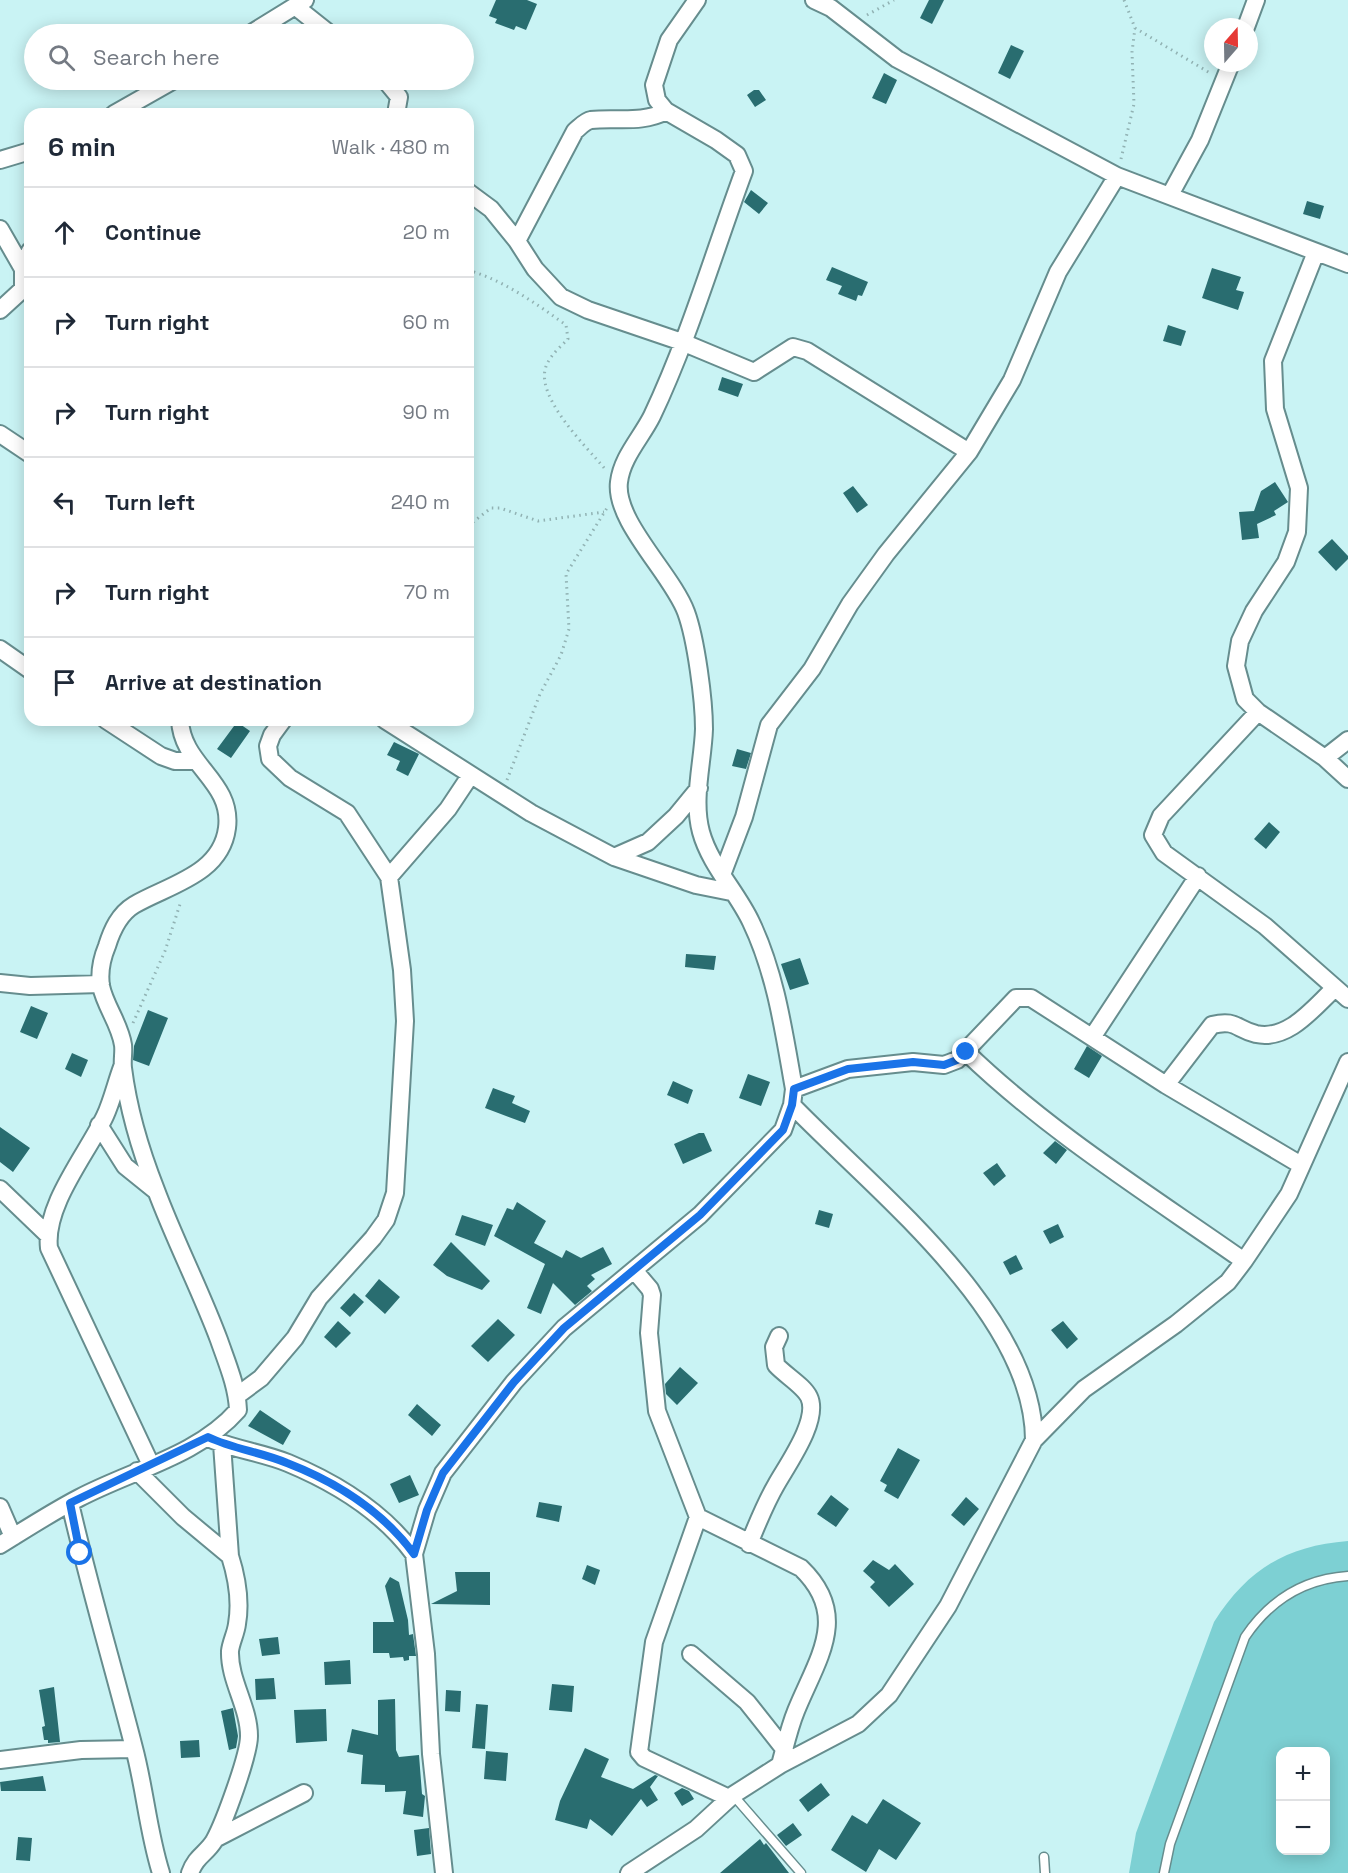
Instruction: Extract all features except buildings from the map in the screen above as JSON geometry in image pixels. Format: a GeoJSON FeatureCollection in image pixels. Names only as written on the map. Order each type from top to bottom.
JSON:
{"type":"FeatureCollection","features":[{"type":"Feature","properties":{"kind":"street"},"geometry":{"type":"LineString","coordinates":[[814,0],[831,8],[897,59],[1117,176],[1348,264]]}},
{"type":"Feature","properties":{"kind":"street"},"geometry":{"type":"LineString","coordinates":[[1249,18],[1256,0]]}},
{"type":"Feature","properties":{"kind":"street"},"geometry":{"type":"LineString","coordinates":[[444,1873],[431,1754],[426,1654],[414,1554],[427,1510],[443,1473],[514,1382],[564,1328],[700,1215],[783,1130],[793,1097],[768,961],[750,919],[731,892],[701,835],[697,816],[704,728],[700,683],[686,612],[672,584],[628,520],[619,489],[624,463],[652,416],[682,342],[744,171],[737,156],[716,140],[666,111],[657,100],[654,85],[669,40],[692,2]]}},
{"type":"Feature","properties":{"kind":"street"},"geometry":{"type":"LineString","coordinates":[[267,24],[300,4],[320,24]]}},
{"type":"Feature","properties":{"kind":"street"},"geometry":{"type":"LineString","coordinates":[[1170,195],[1200,140],[1228,72]]}},
{"type":"Feature","properties":{"kind":"street"},"geometry":{"type":"LineString","coordinates":[[128,108],[158,90]]}},
{"type":"Feature","properties":{"kind":"street"},"geometry":{"type":"LineString","coordinates":[[394,90],[399,97],[397,108]]}},
{"type":"Feature","properties":{"kind":"street"},"geometry":{"type":"LineString","coordinates":[[517,241],[575,131],[588,120],[623,121],[658,115],[666,111]]}},
{"type":"Feature","properties":{"kind":"street"},"geometry":{"type":"LineString","coordinates":[[0,160],[24,153]]}},
{"type":"Feature","properties":{"kind":"street"},"geometry":{"type":"LineString","coordinates":[[722,875],[744,817],[769,725],[812,669],[850,604],[886,554],[969,452],[1012,380],[1058,272],[1117,176]]}},
{"type":"Feature","properties":{"kind":"street"},"geometry":{"type":"LineString","coordinates":[[474,196],[491,209],[517,241],[535,269],[561,297],[588,310],[682,342],[754,372],[793,347],[807,351],[969,452]]}},
{"type":"Feature","properties":{"kind":"street"},"geometry":{"type":"LineString","coordinates":[[0,229],[24,269]]}},
{"type":"Feature","properties":{"kind":"street"},"geometry":{"type":"LineString","coordinates":[[1316,252],[1274,361],[1275,409],[1299,488],[1297,532],[1286,562],[1254,611],[1240,641],[1236,666],[1245,699],[1258,712],[1325,758],[1348,779]]}},
{"type":"Feature","properties":{"kind":"street"},"geometry":{"type":"LineString","coordinates":[[0,310],[24,298]]}},
{"type":"Feature","properties":{"kind":"street"},"geometry":{"type":"LineString","coordinates":[[0,434],[24,450]]}},
{"type":"Feature","properties":{"kind":"street"},"geometry":{"type":"LineString","coordinates":[[0,649],[24,666]]}},
{"type":"Feature","properties":{"kind":"street"},"geometry":{"type":"LineString","coordinates":[[1166,1086],[1212,1025],[1233,1023],[1256,1034],[1280,1033],[1342,993],[1265,926],[1164,853],[1153,835],[1161,816],[1258,712]]}},
{"type":"Feature","properties":{"kind":"street"},"geometry":{"type":"LineString","coordinates":[[115,726],[161,756],[175,761],[194,761]]}},
{"type":"Feature","properties":{"kind":"street"},"geometry":{"type":"LineString","coordinates":[[180,726],[181,737],[194,761],[216,783],[227,806],[227,830],[216,854],[204,868],[188,879],[132,906],[113,927],[102,959],[101,984],[123,1046],[122,1066],[129,1102],[156,1191],[201,1294],[237,1395],[238,1410],[215,1440],[230,1556],[238,1596],[237,1624],[230,1649],[231,1667],[249,1736],[246,1754],[215,1839]]}},
{"type":"Feature","properties":{"kind":"street"},"geometry":{"type":"LineString","coordinates":[[237,1395],[261,1378],[295,1338],[319,1298],[373,1238],[386,1220],[395,1193],[405,1021],[402,970],[390,877],[347,813],[290,778],[270,759],[268,746],[272,735],[279,726]]}},
{"type":"Feature","properties":{"kind":"street"},"geometry":{"type":"LineString","coordinates":[[394,726],[531,813],[614,856],[696,885],[731,892]]}},
{"type":"Feature","properties":{"kind":"street"},"geometry":{"type":"LineString","coordinates":[[1325,758],[1348,740]]}},
{"type":"Feature","properties":{"kind":"street"},"geometry":{"type":"LineString","coordinates":[[390,877],[448,809],[470,776]]}},
{"type":"Feature","properties":{"kind":"street"},"geometry":{"type":"LineString","coordinates":[[614,856],[648,842],[676,816],[699,788]]}},
{"type":"Feature","properties":{"kind":"street"},"geometry":{"type":"LineString","coordinates":[[1093,1036],[1198,876]]}},
{"type":"Feature","properties":{"kind":"street"},"geometry":{"type":"LineString","coordinates":[[0,983],[30,986],[101,984]]}},
{"type":"Feature","properties":{"kind":"street"},"geometry":{"type":"LineString","coordinates":[[793,1097],[848,1069],[913,1062],[944,1065],[957,1060],[1016,998],[1031,998],[1093,1036],[1166,1086],[1301,1165]]}},
{"type":"Feature","properties":{"kind":"street"},"geometry":{"type":"LineString","coordinates":[[966,1052],[988,1074],[1091,1153],[1244,1261]]}},
{"type":"Feature","properties":{"kind":"street"},"geometry":{"type":"LineString","coordinates":[[628,1873],[696,1829],[731,1796],[782,1757],[858,1724],[889,1695],[948,1606],[1034,1440],[1084,1389],[1176,1324],[1228,1282],[1244,1261],[1289,1194],[1348,1062]]}},
{"type":"Feature","properties":{"kind":"street"},"geometry":{"type":"LineString","coordinates":[[122,1066],[99,1125],[51,1220],[48,1235],[49,1248],[144,1468],[183,1517],[230,1556]]}},
{"type":"Feature","properties":{"kind":"street"},"geometry":{"type":"LineString","coordinates":[[793,1097],[950,1263],[987,1311],[1029,1392],[1034,1414],[1034,1440]]}},
{"type":"Feature","properties":{"kind":"street"},"geometry":{"type":"LineString","coordinates":[[99,1125],[125,1166],[139,1180],[156,1191]]}},
{"type":"Feature","properties":{"kind":"street"},"geometry":{"type":"LineString","coordinates":[[0,1190],[48,1235]]}},
{"type":"Feature","properties":{"kind":"street"},"geometry":{"type":"LineString","coordinates":[[634,1270],[650,1289],[652,1295],[649,1333],[657,1411],[698,1517],[748,1544],[801,1568],[814,1580],[821,1594],[828,1631],[823,1650],[795,1714],[782,1757]]}},
{"type":"Feature","properties":{"kind":"street"},"geometry":{"type":"LineString","coordinates":[[748,1544],[775,1486],[795,1454],[809,1419],[811,1406],[808,1395],[776,1365],[774,1347],[779,1336]]}},
{"type":"Feature","properties":{"kind":"street"},"geometry":{"type":"LineString","coordinates":[[0,1507],[7,1541],[70,1503],[144,1468],[215,1440],[287,1462],[348,1493],[396,1530],[414,1554]]}},
{"type":"Feature","properties":{"kind":"street"},"geometry":{"type":"LineString","coordinates":[[70,1503],[80,1553],[134,1749],[152,1843],[161,1873]]}},
{"type":"Feature","properties":{"kind":"street"},"geometry":{"type":"LineString","coordinates":[[698,1517],[654,1642],[639,1752],[644,1758],[731,1796]]}},
{"type":"Feature","properties":{"kind":"street"},"geometry":{"type":"LineString","coordinates":[[691,1654],[747,1702],[782,1757]]}},
{"type":"Feature","properties":{"kind":"street"},"geometry":{"type":"LineString","coordinates":[[0,1760],[81,1750],[134,1749]]}},
{"type":"Feature","properties":{"kind":"street"},"geometry":{"type":"LineString","coordinates":[[190,1873],[198,1855],[215,1839],[304,1793]]}},
{"type":"Feature","properties":{"kind":"lane"},"geometry":{"type":"LineString","coordinates":[[1164,1873],[1170,1844],[1245,1637],[1267,1609],[1296,1588],[1329,1578],[1348,1576]]}},
{"type":"Feature","properties":{"kind":"lane"},"geometry":{"type":"LineString","coordinates":[[731,1796],[801,1873]]}},
{"type":"Feature","properties":{"kind":"lane"},"geometry":{"type":"LineString","coordinates":[[1044,1857],[1045,1873]]}},
{"type":"Feature","properties":{"kind":"path"},"geometry":{"type":"LineString","coordinates":[[849,22],[883,8],[894,0]]}},
{"type":"Feature","properties":{"kind":"path"},"geometry":{"type":"LineString","coordinates":[[1117,176],[1134,104],[1132,52],[1135,28],[1124,0]]}},
{"type":"Feature","properties":{"kind":"path"},"geometry":{"type":"LineString","coordinates":[[1135,28],[1224,82]]}},
{"type":"Feature","properties":{"kind":"path"},"geometry":{"type":"LineString","coordinates":[[474,272],[487,275],[518,292],[566,325],[568,339],[546,365],[546,387],[556,411],[619,489],[566,574],[569,629],[561,655],[540,694],[501,792]]}},
{"type":"Feature","properties":{"kind":"path"},"geometry":{"type":"LineString","coordinates":[[474,521],[491,508],[500,508],[538,521],[604,512]]}},
{"type":"Feature","properties":{"kind":"path"},"geometry":{"type":"LineString","coordinates":[[123,1046],[165,951],[188,879]]}},
{"type":"Feature","properties":{"kind":"shaded area"},"geometry":{"type":"Polygon","coordinates":[[[1348,1541],[1348,1873],[1129,1873],[1136,1833],[1214,1622],[1227,1604],[1255,1574],[1287,1555],[1306,1548],[1348,1541]]]}},
{"type":"Feature","properties":{"kind":"route"},"geometry":{"type":"LineString","coordinates":[[80,1553],[70,1503],[194,1446],[208,1437],[222,1444],[287,1462],[348,1493],[396,1530],[414,1554],[427,1510],[443,1473],[514,1382],[564,1328],[700,1215],[783,1130],[792,1105],[794,1089],[848,1069],[913,1062],[944,1065],[957,1060],[966,1052]]}}]}
